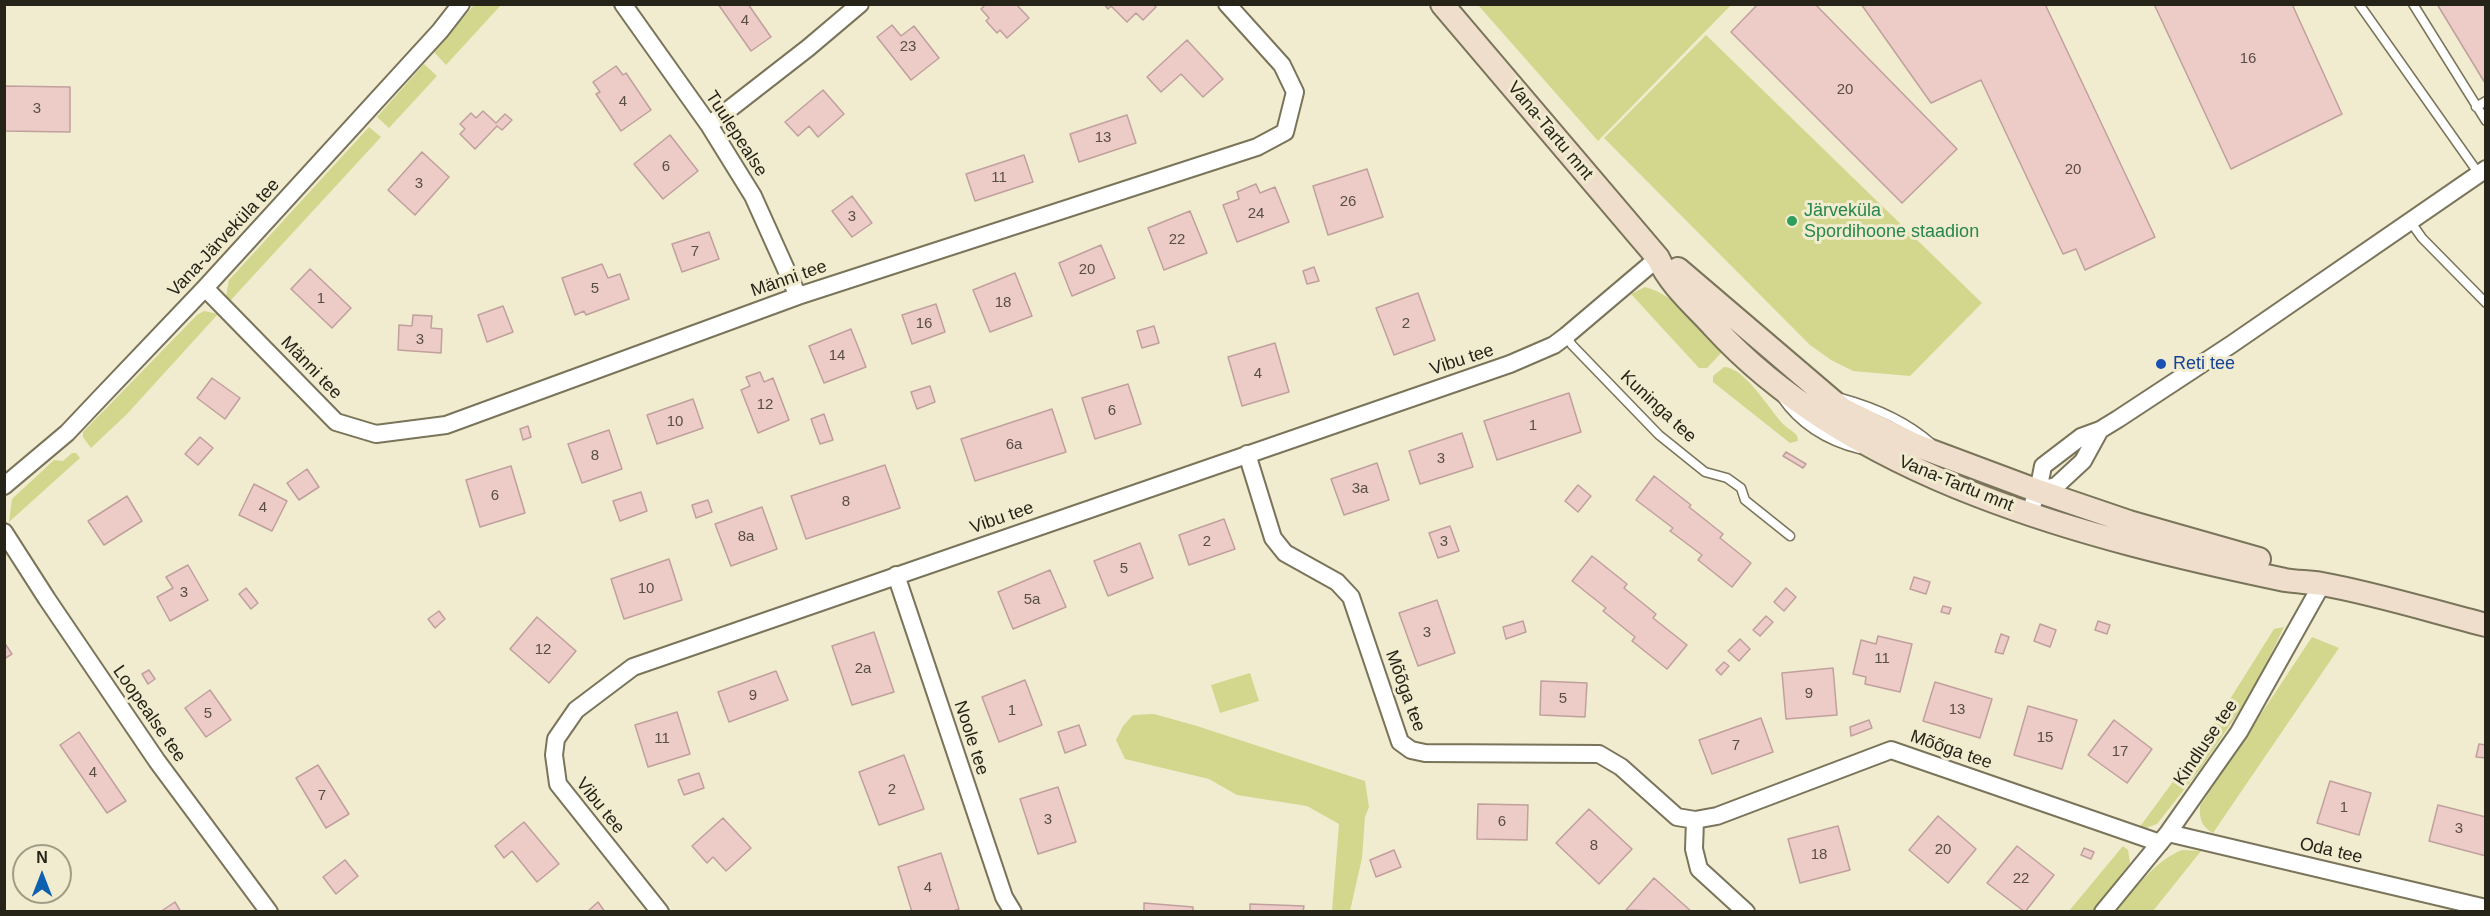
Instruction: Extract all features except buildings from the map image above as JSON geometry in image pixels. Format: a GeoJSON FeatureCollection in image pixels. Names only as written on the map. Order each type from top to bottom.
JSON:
{"type":"FeatureCollection","features":[{"type":"Feature","properties":{"kind":"street","name":"Vana-Järveküla tee"},"geometry":{"type":"LineString","coordinates":[[4,486],[67,432],[205,288],[440,31],[461,4]]}},
{"type":"Feature","properties":{"kind":"street","name":"Tuulepealse"},"geometry":{"type":"LineString","coordinates":[[623,4],[709,125],[753,196],[798,296]]}},
{"type":"Feature","properties":{"kind":"street"},"geometry":{"type":"LineString","coordinates":[[709,125],[808,48],[860,4]]}},
{"type":"Feature","properties":{"kind":"street","name":"Männi tee"},"geometry":{"type":"LineString","coordinates":[[205,288],[336,422],[376,434],[446,425],[798,296],[1257,147],[1285,132],[1295,92],[1282,65],[1227,4]]}},
{"type":"Feature","properties":{"kind":"street","name":"Vana-Tartu mnt"},"geometry":{"type":"LineString","coordinates":[[1443,4],[1658,258],[1665,274],[1732,347],[1768,378],[1835,427],[1885,455],[2029,513],[2124,542],[2288,581],[2322,584],[2486,625]]}},
{"type":"Feature","properties":{"kind":"street"},"geometry":{"type":"LineString","coordinates":[[2029,513],[2038,491],[2043,466],[2081,437],[2100,430],[2232,344],[2482,172]]}},
{"type":"Feature","properties":{"kind":"street","name":"Vana-Tartu mnt"},"geometry":{"type":"LineString","coordinates":[[1658,258],[1674,266],[1842,409],[1915,445],[2129,522],[2288,567],[2322,584]]}},
{"type":"Feature","properties":{"kind":"street","name":"Vibu tee"},"geometry":{"type":"LineString","coordinates":[[660,912],[558,784],[554,755],[556,739],[576,710],[633,667],[1510,364],[1554,345],[1658,258]]}},
{"type":"Feature","properties":{"kind":"street","name":"Mõõga tee"},"geometry":{"type":"LineString","coordinates":[[1247,454],[1273,538],[1285,553],[1337,582],[1351,597],[1400,742],[1411,750],[1425,753],[1599,754],[1621,767],[1677,817],[1695,820],[1717,816],[1891,750],[2164,838]]}},
{"type":"Feature","properties":{"kind":"street","name":"Loopealse tee"},"geometry":{"type":"LineString","coordinates":[[4,532],[157,761],[269,912]]}},
{"type":"Feature","properties":{"kind":"street","name":"Noole tee"},"geometry":{"type":"LineString","coordinates":[[896,575],[1004,897],[1013,912]]}},
{"type":"Feature","properties":{"kind":"street","name":"Kindluse tee"},"geometry":{"type":"LineString","coordinates":[[2103,912],[2164,838],[2239,732],[2322,584]]}},
{"type":"Feature","properties":{"kind":"street"},"geometry":{"type":"LineString","coordinates":[[1695,820],[1694,849],[1699,869],[1746,912]]}},
{"type":"Feature","properties":{"kind":"street","name":"Oda tee"},"geometry":{"type":"LineString","coordinates":[[2164,838],[2486,908]]}},
{"type":"Feature","properties":{"kind":"lane"},"geometry":{"type":"LineString","coordinates":[[2359,4],[2482,172]]}},
{"type":"Feature","properties":{"kind":"lane"},"geometry":{"type":"LineString","coordinates":[[2413,4],[2486,121]]}},
{"type":"Feature","properties":{"kind":"lane"},"geometry":{"type":"LineString","coordinates":[[2476,107],[2486,101]]}},
{"type":"Feature","properties":{"kind":"lane"},"geometry":{"type":"LineString","coordinates":[[2410,221],[2422,238],[2486,303]]}},
{"type":"Feature","properties":{"kind":"lane","name":"Kuninga tee"},"geometry":{"type":"LineString","coordinates":[[1566,336],[1659,435],[1705,471],[1727,478],[1741,488],[1745,500],[1790,536]]}},
{"type":"Feature","properties":{"kind":"green space"},"geometry":{"type":"Polygon","coordinates":[[[474,5],[501,5],[446,65],[434,52],[474,5]]]}},
{"type":"Feature","properties":{"kind":"green space"},"geometry":{"type":"Polygon","coordinates":[[[1478,5],[1731,5],[1598,141],[1478,5]]]}},
{"type":"Feature","properties":{"kind":"green space","name":"Järveküla Spordihoone staadion"},"geometry":{"type":"Polygon","coordinates":[[[1706,35],[1982,303],[1910,376],[1853,371],[1831,360],[1810,345],[1604,138],[1706,35]]]}},
{"type":"Feature","properties":{"kind":"green space"},"geometry":{"type":"Polygon","coordinates":[[[424,64],[437,76],[389,128],[377,117],[424,64]]]}},
{"type":"Feature","properties":{"kind":"green space"},"geometry":{"type":"Polygon","coordinates":[[[369,127],[381,137],[229,302],[226,296],[229,280],[369,127]]]}},
{"type":"Feature","properties":{"kind":"green space"},"geometry":{"type":"Polygon","coordinates":[[[1645,287],[1668,297],[1678,305],[1723,351],[1707,368],[1699,368],[1631,294],[1645,287]]]}},
{"type":"Feature","properties":{"kind":"green space"},"geometry":{"type":"Polygon","coordinates":[[[204,311],[218,314],[127,414],[91,448],[83,437],[83,432],[197,315],[204,311]]]}},
{"type":"Feature","properties":{"kind":"green space"},"geometry":{"type":"Polygon","coordinates":[[[1724,367],[1732,369],[1749,382],[1784,425],[1795,434],[1798,441],[1790,443],[1713,382],[1713,376],[1724,367]]]}},
{"type":"Feature","properties":{"kind":"green space"},"geometry":{"type":"Polygon","coordinates":[[[72,453],[76,453],[80,458],[9,522],[12,499],[54,460],[63,461],[72,453]]]}},
{"type":"Feature","properties":{"kind":"green space"},"geometry":{"type":"Polygon","coordinates":[[[2284,627],[2254,689],[2201,768],[2157,824],[2143,829],[2139,828],[2210,731],[2274,629],[2284,627]]]}},
{"type":"Feature","properties":{"kind":"green space"},"geometry":{"type":"Polygon","coordinates":[[[2312,637],[2339,648],[2213,833],[2202,822],[2200,806],[2312,637]]]}},
{"type":"Feature","properties":{"kind":"green space"},"geometry":{"type":"Polygon","coordinates":[[[1250,673],[1259,701],[1220,713],[1211,685],[1250,673]]]}},
{"type":"Feature","properties":{"kind":"green space"},"geometry":{"type":"Polygon","coordinates":[[[1154,714],[1365,781],[1369,807],[1365,817],[1362,858],[1350,911],[1332,911],[1339,824],[1307,806],[1237,795],[1209,779],[1125,759],[1116,740],[1123,726],[1133,715],[1154,714]]]}},
{"type":"Feature","properties":{"kind":"green space"},"geometry":{"type":"Polygon","coordinates":[[[2123,846],[2128,850],[2130,863],[2093,911],[2069,911],[2123,846]]]}},
{"type":"Feature","properties":{"kind":"green space"},"geometry":{"type":"Polygon","coordinates":[[[2182,850],[2201,851],[2153,911],[2116,911],[2154,868],[2182,850]]]}},
{"type":"Feature","properties":{"kind":"place","name":"Järveküla Spordihoone staadion"},"geometry":{"type":"Point","coordinates":[1792,221]}},
{"type":"Feature","properties":{"kind":"place","name":"Reti tee"},"geometry":{"type":"Point","coordinates":[2161,364]}}]}
